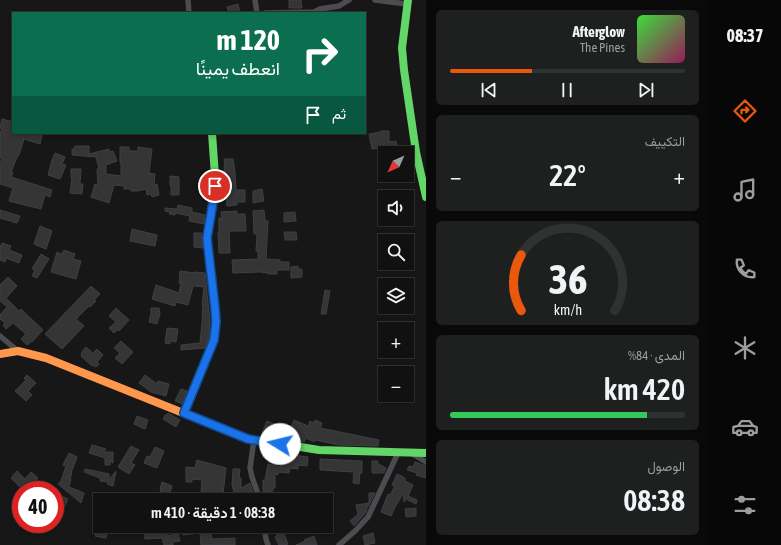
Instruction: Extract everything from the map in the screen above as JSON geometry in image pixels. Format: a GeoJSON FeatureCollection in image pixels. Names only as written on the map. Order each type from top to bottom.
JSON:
{"type":"FeatureCollection","features":[{"type":"Feature","properties":{"kind":"street"},"geometry":{"type":"LineString","coordinates":[[188,0],[189,12]]}},
{"type":"Feature","properties":{"kind":"street"},"geometry":{"type":"LineString","coordinates":[[255,0],[257,12]]}},
{"type":"Feature","properties":{"kind":"street"},"geometry":{"type":"LineString","coordinates":[[314,12],[339,6],[349,0]]}},
{"type":"Feature","properties":{"kind":"street"},"geometry":{"type":"LineString","coordinates":[[375,0],[408,2],[402,48],[404,70],[416,152],[426,197]]}},
{"type":"Feature","properties":{"kind":"street"},"geometry":{"type":"LineString","coordinates":[[184,413],[214,340],[216,322],[207,238],[214,196],[215,176],[212,134]]}},
{"type":"Feature","properties":{"kind":"street"},"geometry":{"type":"LineString","coordinates":[[0,336],[18,351]]}},
{"type":"Feature","properties":{"kind":"street"},"geometry":{"type":"LineString","coordinates":[[0,354],[18,351],[46,358],[248,439],[319,450],[398,453],[425,452]]}},
{"type":"Feature","properties":{"kind":"street"},"geometry":{"type":"LineString","coordinates":[[254,440],[250,468],[257,493]]}},
{"type":"Feature","properties":{"kind":"street"},"geometry":{"type":"LineString","coordinates":[[338,545],[355,531],[368,517],[398,453]]}},
{"type":"Feature","properties":{"kind":"street"},"geometry":{"type":"LineString","coordinates":[[410,453],[426,462]]}},
{"type":"Feature","properties":{"kind":"street"},"geometry":{"type":"LineString","coordinates":[[265,533],[268,545]]}},
{"type":"Feature","properties":{"kind":"building"},"geometry":{"type":"Polygon","coordinates":[[[289,0],[301,0],[302,8],[289,8],[289,0]]]}},
{"type":"Feature","properties":{"kind":"building"},"geometry":{"type":"Polygon","coordinates":[[[238,4],[240,12],[229,12],[227,7],[238,4]]]}},
{"type":"Feature","properties":{"kind":"building"},"geometry":{"type":"Polygon","coordinates":[[[2,119],[12,122],[12,134],[42,135],[40,144],[24,139],[19,155],[11,172],[13,172],[11,177],[52,190],[50,197],[45,195],[41,209],[9,201],[13,188],[0,184],[0,163],[2,159],[0,158],[0,133],[2,129],[0,127],[2,119]]]}},
{"type":"Feature","properties":{"kind":"building"},"geometry":{"type":"Polygon","coordinates":[[[389,131],[389,142],[396,141],[397,146],[378,146],[378,148],[372,149],[369,134],[389,131]]]}},
{"type":"Feature","properties":{"kind":"building"},"geometry":{"type":"Polygon","coordinates":[[[75,146],[89,146],[89,154],[109,149],[110,152],[113,151],[117,161],[106,165],[106,174],[121,176],[120,147],[129,147],[129,151],[138,151],[138,147],[152,149],[149,173],[155,174],[154,185],[157,184],[159,195],[152,197],[151,194],[147,195],[146,189],[131,191],[131,189],[124,189],[124,186],[114,185],[109,203],[91,197],[95,184],[98,185],[97,169],[99,169],[96,157],[72,155],[72,149],[74,149],[75,146]]]}},
{"type":"Feature","properties":{"kind":"building"},"geometry":{"type":"Polygon","coordinates":[[[55,153],[65,157],[62,164],[66,165],[60,179],[48,175],[55,153]]]}},
{"type":"Feature","properties":{"kind":"building"},"geometry":{"type":"Polygon","coordinates":[[[224,159],[233,159],[236,190],[245,190],[245,202],[237,202],[237,205],[227,206],[224,159]]]}},
{"type":"Feature","properties":{"kind":"building"},"geometry":{"type":"Polygon","coordinates":[[[71,169],[81,169],[80,184],[83,184],[82,194],[70,193],[72,178],[71,169]]]}},
{"type":"Feature","properties":{"kind":"building"},"geometry":{"type":"Polygon","coordinates":[[[170,176],[179,177],[179,195],[171,195],[170,176]]]}},
{"type":"Feature","properties":{"kind":"building"},"geometry":{"type":"Polygon","coordinates":[[[262,189],[264,201],[253,203],[253,191],[262,189]]]}},
{"type":"Feature","properties":{"kind":"building"},"geometry":{"type":"Polygon","coordinates":[[[178,205],[192,208],[192,212],[205,215],[204,224],[189,221],[190,216],[175,213],[175,215],[169,214],[170,212],[165,211],[165,208],[177,209],[178,205]]]}},
{"type":"Feature","properties":{"kind":"building"},"geometry":{"type":"Polygon","coordinates":[[[0,210],[20,216],[17,223],[0,218],[0,210]]]}},
{"type":"Feature","properties":{"kind":"building"},"geometry":{"type":"Polygon","coordinates":[[[264,210],[265,221],[268,221],[266,259],[289,262],[289,270],[277,270],[277,274],[260,272],[233,273],[232,260],[258,259],[258,251],[256,251],[257,234],[254,234],[253,211],[264,210]]]}},
{"type":"Feature","properties":{"kind":"building"},"geometry":{"type":"Polygon","coordinates":[[[237,211],[237,214],[245,214],[246,231],[229,231],[230,253],[219,253],[218,232],[219,218],[222,218],[221,212],[237,211]]]}},
{"type":"Feature","properties":{"kind":"building"},"geometry":{"type":"Polygon","coordinates":[[[295,212],[296,221],[284,222],[284,213],[295,212]]]}},
{"type":"Feature","properties":{"kind":"building"},"geometry":{"type":"Polygon","coordinates":[[[40,226],[52,231],[46,249],[34,244],[40,226]]]}},
{"type":"Feature","properties":{"kind":"building"},"geometry":{"type":"Polygon","coordinates":[[[132,229],[157,235],[155,246],[130,241],[132,229]]]}},
{"type":"Feature","properties":{"kind":"building"},"geometry":{"type":"Polygon","coordinates":[[[284,232],[296,232],[297,240],[285,240],[284,232]]]}},
{"type":"Feature","properties":{"kind":"building"},"geometry":{"type":"Polygon","coordinates":[[[194,233],[202,233],[203,248],[194,247],[194,233]]]}},
{"type":"Feature","properties":{"kind":"building"},"geometry":{"type":"Polygon","coordinates":[[[2,243],[11,246],[9,250],[22,255],[19,263],[6,258],[5,262],[0,260],[0,247],[2,243]]]}},
{"type":"Feature","properties":{"kind":"building"},"geometry":{"type":"Polygon","coordinates":[[[64,250],[75,254],[73,259],[81,261],[76,279],[51,272],[57,252],[62,254],[64,250]]]}},
{"type":"Feature","properties":{"kind":"building"},"geometry":{"type":"Polygon","coordinates":[[[41,254],[49,259],[37,278],[32,276],[35,270],[32,269],[41,254]]]}},
{"type":"Feature","properties":{"kind":"building"},"geometry":{"type":"Polygon","coordinates":[[[298,266],[298,269],[302,269],[302,277],[291,278],[291,267],[298,266]]]}},
{"type":"Feature","properties":{"kind":"building"},"geometry":{"type":"Polygon","coordinates":[[[180,271],[205,273],[210,322],[209,339],[205,348],[181,350],[181,345],[200,343],[204,287],[193,286],[188,305],[176,302],[175,306],[152,299],[156,285],[179,293],[181,283],[179,283],[180,271]]]}},
{"type":"Feature","properties":{"kind":"building"},"geometry":{"type":"Polygon","coordinates":[[[8,277],[17,286],[6,298],[19,311],[21,309],[43,330],[32,342],[27,345],[21,339],[26,334],[13,323],[6,329],[3,325],[5,323],[0,319],[0,315],[7,307],[0,301],[0,285],[8,277]]]}},
{"type":"Feature","properties":{"kind":"building"},"geometry":{"type":"Polygon","coordinates":[[[91,286],[100,294],[94,300],[96,301],[76,319],[84,326],[62,349],[45,334],[91,286]]]}},
{"type":"Feature","properties":{"kind":"building"},"geometry":{"type":"Polygon","coordinates":[[[325,290],[330,291],[326,314],[321,314],[325,290]]]}},
{"type":"Feature","properties":{"kind":"building"},"geometry":{"type":"Polygon","coordinates":[[[116,308],[129,320],[119,331],[118,329],[114,333],[109,328],[116,322],[109,316],[116,308]]]}},
{"type":"Feature","properties":{"kind":"building"},"geometry":{"type":"Polygon","coordinates":[[[151,308],[159,308],[160,314],[157,324],[149,322],[151,308]]]}},
{"type":"Feature","properties":{"kind":"building"},"geometry":{"type":"Polygon","coordinates":[[[167,328],[178,329],[176,342],[170,341],[170,344],[165,343],[167,328]]]}},
{"type":"Feature","properties":{"kind":"building"},"geometry":{"type":"Polygon","coordinates":[[[121,341],[133,352],[122,364],[115,358],[120,353],[114,348],[121,341]]]}},
{"type":"Feature","properties":{"kind":"building"},"geometry":{"type":"Polygon","coordinates":[[[86,347],[93,353],[97,349],[103,355],[97,362],[99,364],[96,367],[93,365],[92,366],[81,356],[81,353],[86,347]]]}},
{"type":"Feature","properties":{"kind":"building"},"geometry":{"type":"Polygon","coordinates":[[[27,375],[36,383],[28,391],[32,395],[26,401],[15,391],[26,380],[24,378],[27,375]]]}},
{"type":"Feature","properties":{"kind":"building"},"geometry":{"type":"Polygon","coordinates":[[[145,375],[157,384],[158,381],[169,384],[166,396],[151,392],[139,383],[145,375]]]}},
{"type":"Feature","properties":{"kind":"building"},"geometry":{"type":"Polygon","coordinates":[[[181,389],[187,391],[182,404],[175,401],[181,389]]]}},
{"type":"Feature","properties":{"kind":"building"},"geometry":{"type":"Polygon","coordinates":[[[168,413],[180,420],[176,427],[163,419],[168,413]]]}},
{"type":"Feature","properties":{"kind":"building"},"geometry":{"type":"Polygon","coordinates":[[[137,416],[148,420],[145,429],[134,424],[137,416]]]}},
{"type":"Feature","properties":{"kind":"building"},"geometry":{"type":"Polygon","coordinates":[[[294,420],[308,426],[310,421],[314,423],[315,420],[322,423],[320,428],[379,440],[378,446],[339,445],[315,440],[314,442],[306,438],[304,442],[298,441],[287,437],[294,420]]]}},
{"type":"Feature","properties":{"kind":"building"},"geometry":{"type":"Polygon","coordinates":[[[267,421],[275,424],[270,436],[262,432],[267,421]]]}},
{"type":"Feature","properties":{"kind":"building"},"geometry":{"type":"Polygon","coordinates":[[[92,445],[106,449],[104,452],[113,452],[113,463],[110,461],[110,465],[105,465],[105,458],[89,453],[92,445]]]}},
{"type":"Feature","properties":{"kind":"building"},"geometry":{"type":"Polygon","coordinates":[[[131,446],[139,450],[131,463],[135,465],[129,474],[118,467],[131,446]]]}},
{"type":"Feature","properties":{"kind":"building"},"geometry":{"type":"Polygon","coordinates":[[[155,447],[164,451],[157,468],[144,463],[147,456],[150,457],[155,447]]]}},
{"type":"Feature","properties":{"kind":"building"},"geometry":{"type":"Polygon","coordinates":[[[283,452],[308,457],[307,466],[298,465],[298,469],[290,468],[289,473],[278,472],[278,475],[275,474],[275,488],[273,488],[273,491],[263,492],[263,480],[265,480],[268,464],[281,467],[283,452]]]}},
{"type":"Feature","properties":{"kind":"building"},"geometry":{"type":"Polygon","coordinates":[[[69,453],[77,457],[71,473],[69,487],[84,493],[81,503],[64,489],[64,481],[61,481],[66,466],[63,465],[69,453]]]}},
{"type":"Feature","properties":{"kind":"building"},"geometry":{"type":"Polygon","coordinates":[[[320,459],[362,461],[362,473],[360,473],[359,484],[353,483],[354,472],[320,470],[320,459]]]}},
{"type":"Feature","properties":{"kind":"building"},"geometry":{"type":"Polygon","coordinates":[[[197,460],[226,468],[223,493],[201,493],[202,480],[192,479],[192,482],[186,482],[186,467],[195,468],[197,460]]]}},
{"type":"Feature","properties":{"kind":"building"},"geometry":{"type":"Polygon","coordinates":[[[372,461],[378,461],[377,463],[386,468],[384,473],[372,473],[372,461]]]}},
{"type":"Feature","properties":{"kind":"building"},"geometry":{"type":"Polygon","coordinates":[[[415,462],[426,466],[426,478],[407,470],[409,466],[413,467],[415,462]]]}},
{"type":"Feature","properties":{"kind":"building"},"geometry":{"type":"Polygon","coordinates":[[[85,469],[109,474],[109,480],[116,471],[113,486],[107,484],[108,482],[100,481],[100,478],[84,472],[85,469]]]}},
{"type":"Feature","properties":{"kind":"building"},"geometry":{"type":"Polygon","coordinates":[[[233,469],[240,469],[239,478],[241,478],[241,488],[250,483],[253,493],[234,493],[232,485],[233,469]]]}},
{"type":"Feature","properties":{"kind":"building"},"geometry":{"type":"Polygon","coordinates":[[[17,471],[25,479],[31,472],[38,478],[36,481],[14,481],[11,478],[17,471]]]}},
{"type":"Feature","properties":{"kind":"building"},"geometry":{"type":"Polygon","coordinates":[[[397,474],[405,478],[405,481],[413,485],[408,496],[417,500],[416,504],[406,499],[404,502],[403,493],[391,516],[381,512],[388,494],[390,495],[395,486],[392,485],[397,474]]]}},
{"type":"Feature","properties":{"kind":"building"},"geometry":{"type":"Polygon","coordinates":[[[162,482],[172,486],[170,493],[160,493],[162,482]]]}},
{"type":"Feature","properties":{"kind":"building"},"geometry":{"type":"Polygon","coordinates":[[[369,493],[375,493],[368,507],[366,506],[367,510],[364,515],[362,515],[363,516],[354,526],[350,521],[358,514],[356,505],[369,503],[369,493]]]}},
{"type":"Feature","properties":{"kind":"building"},"geometry":{"type":"Polygon","coordinates":[[[64,497],[68,499],[64,508],[64,497]]]}},
{"type":"Feature","properties":{"kind":"building"},"geometry":{"type":"Polygon","coordinates":[[[416,508],[416,516],[406,517],[405,509],[416,508]]]}},
{"type":"Feature","properties":{"kind":"building"},"geometry":{"type":"Polygon","coordinates":[[[96,533],[107,533],[106,538],[95,536],[96,533]]]}},
{"type":"Feature","properties":{"kind":"building"},"geometry":{"type":"Polygon","coordinates":[[[144,533],[166,533],[167,536],[178,534],[180,541],[173,542],[173,545],[164,545],[162,538],[145,539],[144,533]]]}},
{"type":"Feature","properties":{"kind":"building"},"geometry":{"type":"Polygon","coordinates":[[[183,533],[200,533],[183,535],[183,533]]]}},
{"type":"Feature","properties":{"kind":"building"},"geometry":{"type":"Polygon","coordinates":[[[200,533],[211,533],[212,539],[235,538],[235,545],[201,545],[200,533]]]}},
{"type":"Feature","properties":{"kind":"building"},"geometry":{"type":"Polygon","coordinates":[[[276,533],[284,533],[288,544],[279,545],[275,537],[277,536],[276,533]]]}},
{"type":"Feature","properties":{"kind":"building"},"geometry":{"type":"Polygon","coordinates":[[[373,533],[375,543],[365,545],[363,536],[373,533]]]}},
{"type":"Feature","properties":{"kind":"building"},"geometry":{"type":"Polygon","coordinates":[[[314,536],[317,545],[296,545],[305,541],[304,540],[314,536]]]}},
{"type":"Feature","properties":{"kind":"traffic: fast"},"geometry":{"type":"LineString","coordinates":[[408,0],[402,48],[404,70],[416,152],[426,197]]}},
{"type":"Feature","properties":{"kind":"traffic: fast"},"geometry":{"type":"LineString","coordinates":[[211,216],[215,176],[212,134]]}},
{"type":"Feature","properties":{"kind":"traffic: fast"},"geometry":{"type":"LineString","coordinates":[[288,445],[319,450],[426,453]]}},
{"type":"Feature","properties":{"kind":"traffic: slow"},"geometry":{"type":"LineString","coordinates":[[0,354],[18,351],[46,358],[248,439],[288,445]]}},
{"type":"Feature","properties":{"kind":"traffic: jam"},"geometry":{"type":"LineString","coordinates":[[184,413],[214,340],[216,322],[207,238],[211,216]]}},
{"type":"Feature","properties":{"kind":"route"},"geometry":{"type":"LineString","coordinates":[[215,186],[207,238],[216,322],[214,340],[184,413],[248,439],[280,444]]}}]}
